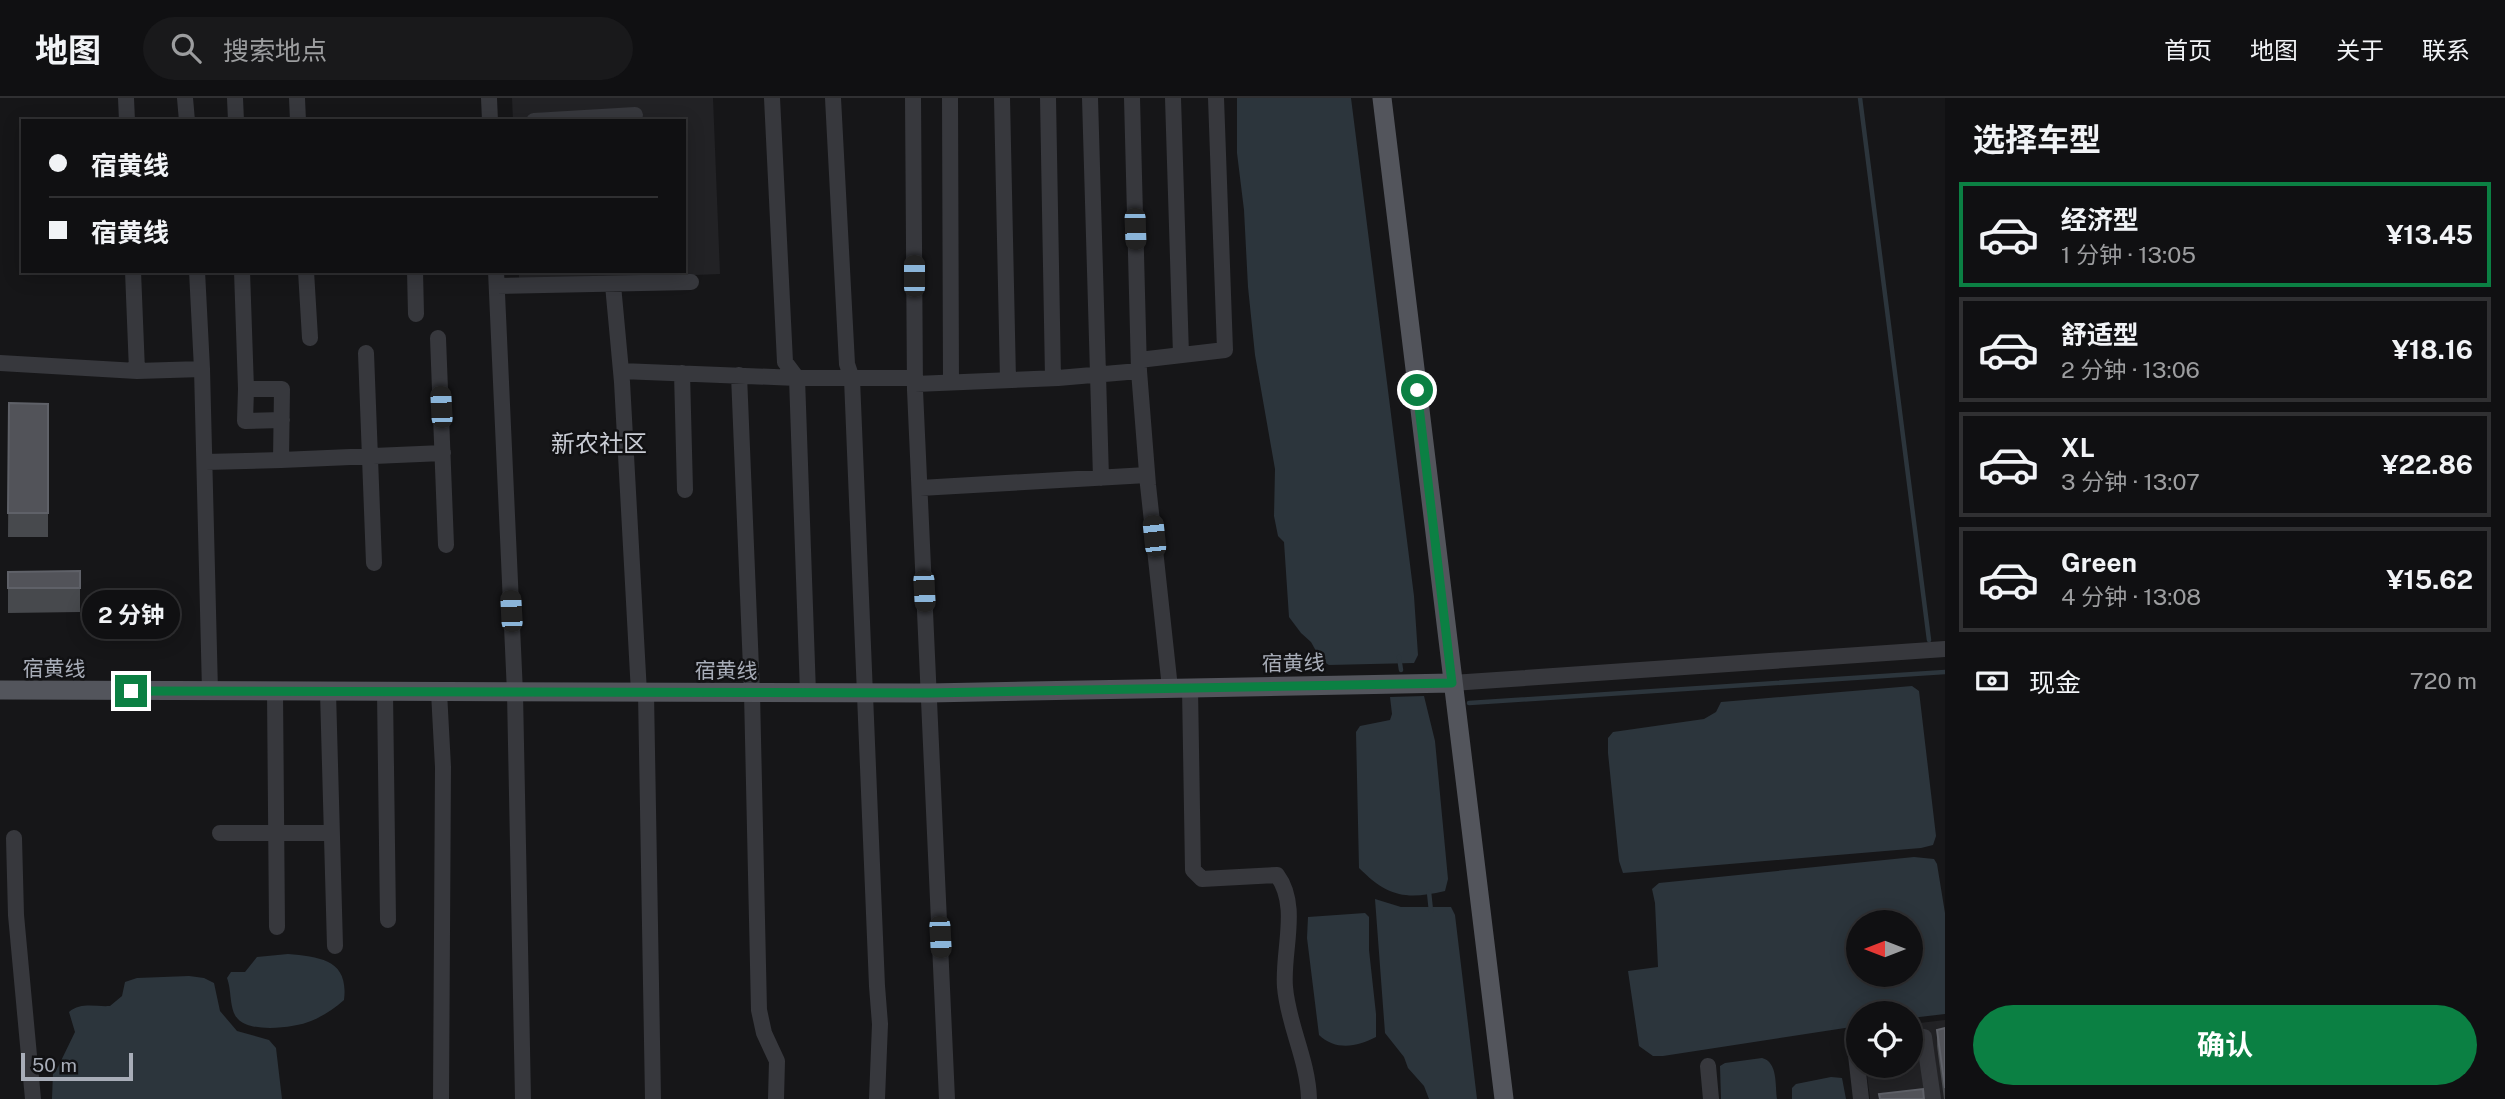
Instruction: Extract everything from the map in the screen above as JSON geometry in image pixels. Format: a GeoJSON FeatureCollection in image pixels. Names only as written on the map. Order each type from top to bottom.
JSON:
{"type":"FeatureCollection","features":[{"type":"Feature","properties":{"kind":"main road"},"geometry":{"type":"LineString","coordinates":[[1382,98],[1504,1099]]}},
{"type":"Feature","properties":{"kind":"main road","name":"宿黄线"},"geometry":{"type":"LineString","coordinates":[[0,690],[929,693],[1452,683]]}},
{"type":"Feature","properties":{"kind":"street"},"geometry":{"type":"LineString","coordinates":[[125,98],[127,119]]}},
{"type":"Feature","properties":{"kind":"street"},"geometry":{"type":"LineString","coordinates":[[185,98],[187,119]]}},
{"type":"Feature","properties":{"kind":"street"},"geometry":{"type":"LineString","coordinates":[[235,98],[236,119]]}},
{"type":"Feature","properties":{"kind":"street"},"geometry":{"type":"LineString","coordinates":[[297,98],[298,119]]}},
{"type":"Feature","properties":{"kind":"street"},"geometry":{"type":"LineString","coordinates":[[489,98],[490,119]]}},
{"type":"Feature","properties":{"kind":"street"},"geometry":{"type":"LineString","coordinates":[[772,98],[785,362],[797,378],[808,693]]}},
{"type":"Feature","properties":{"kind":"street"},"geometry":{"type":"LineString","coordinates":[[833,98],[847,364],[852,379],[867,693],[880,1024],[877,1099]]}},
{"type":"Feature","properties":{"kind":"street"},"geometry":{"type":"LineString","coordinates":[[913,98],[915,381],[947,1099]]}},
{"type":"Feature","properties":{"kind":"street"},"geometry":{"type":"LineString","coordinates":[[950,98],[951,383]]}},
{"type":"Feature","properties":{"kind":"street"},"geometry":{"type":"LineString","coordinates":[[1002,98],[1008,380]]}},
{"type":"Feature","properties":{"kind":"street"},"geometry":{"type":"LineString","coordinates":[[1048,98],[1053,378]]}},
{"type":"Feature","properties":{"kind":"street"},"geometry":{"type":"LineString","coordinates":[[1090,98],[1101,478]]}},
{"type":"Feature","properties":{"kind":"street"},"geometry":{"type":"LineString","coordinates":[[1132,98],[1139,366],[1147,475],[1170,688]]}},
{"type":"Feature","properties":{"kind":"street"},"geometry":{"type":"LineString","coordinates":[[1173,98],[1181,355]]}},
{"type":"Feature","properties":{"kind":"street"},"geometry":{"type":"LineString","coordinates":[[621,371],[951,383],[1098,375],[1181,355],[1225,350],[1216,98]]}},
{"type":"Feature","properties":{"kind":"street"},"geometry":{"type":"LineString","coordinates":[[568,119],[635,115]]}},
{"type":"Feature","properties":{"kind":"street"},"geometry":{"type":"LineString","coordinates":[[133,273],[137,371]]}},
{"type":"Feature","properties":{"kind":"street"},"geometry":{"type":"LineString","coordinates":[[197,273],[210,691]]}},
{"type":"Feature","properties":{"kind":"street"},"geometry":{"type":"LineString","coordinates":[[242,273],[245,421],[282,420]]}},
{"type":"Feature","properties":{"kind":"street"},"geometry":{"type":"LineString","coordinates":[[306,273],[310,338]]}},
{"type":"Feature","properties":{"kind":"street"},"geometry":{"type":"LineString","coordinates":[[415,273],[416,314]]}},
{"type":"Feature","properties":{"kind":"street"},"geometry":{"type":"LineString","coordinates":[[523,1099],[515,693],[497,279],[613,285],[691,282]]}},
{"type":"Feature","properties":{"kind":"street"},"geometry":{"type":"LineString","coordinates":[[613,285],[643,693],[653,1099]]}},
{"type":"Feature","properties":{"kind":"street"},"geometry":{"type":"LineString","coordinates":[[438,338],[446,545]]}},
{"type":"Feature","properties":{"kind":"street"},"geometry":{"type":"LineString","coordinates":[[366,354],[374,564]]}},
{"type":"Feature","properties":{"kind":"street"},"geometry":{"type":"LineString","coordinates":[[0,362],[137,371],[202,369]]}},
{"type":"Feature","properties":{"kind":"street"},"geometry":{"type":"LineString","coordinates":[[682,373],[685,490]]}},
{"type":"Feature","properties":{"kind":"street"},"geometry":{"type":"LineString","coordinates":[[739,376],[752,693],[759,1010],[764,1033],[777,1061],[776,1099]]}},
{"type":"Feature","properties":{"kind":"street"},"geometry":{"type":"LineString","coordinates":[[246,389],[282,389],[281,460]]}},
{"type":"Feature","properties":{"kind":"street"},"geometry":{"type":"LineString","coordinates":[[205,462],[443,453]]}},
{"type":"Feature","properties":{"kind":"street"},"geometry":{"type":"LineString","coordinates":[[920,488],[1147,475]]}},
{"type":"Feature","properties":{"kind":"street"},"geometry":{"type":"LineString","coordinates":[[1452,683],[1945,649]]}},
{"type":"Feature","properties":{"kind":"street"},"geometry":{"type":"LineString","coordinates":[[1190,688],[1193,870],[1202,879],[1277,875],[1284,886],[1289,905],[1284,984],[1288,1013],[1309,1084],[1310,1099]]}},
{"type":"Feature","properties":{"kind":"street"},"geometry":{"type":"LineString","coordinates":[[275,692],[277,926]]}},
{"type":"Feature","properties":{"kind":"street"},"geometry":{"type":"LineString","coordinates":[[328,692],[335,946]]}},
{"type":"Feature","properties":{"kind":"street"},"geometry":{"type":"LineString","coordinates":[[385,692],[388,920]]}},
{"type":"Feature","properties":{"kind":"street"},"geometry":{"type":"LineString","coordinates":[[439,692],[443,767],[441,1099]]}},
{"type":"Feature","properties":{"kind":"street"},"geometry":{"type":"LineString","coordinates":[[220,832],[332,833]]}},
{"type":"Feature","properties":{"kind":"street"},"geometry":{"type":"LineString","coordinates":[[14,838],[16,915],[33,1099]]}},
{"type":"Feature","properties":{"kind":"street"},"geometry":{"type":"LineString","coordinates":[[1923,1037],[1945,1035]]}},
{"type":"Feature","properties":{"kind":"street"},"geometry":{"type":"LineString","coordinates":[[1923,1058],[1933,1099]]}},
{"type":"Feature","properties":{"kind":"street"},"geometry":{"type":"LineString","coordinates":[[1708,1066],[1711,1099]]}},
{"type":"Feature","properties":{"kind":"street"},"geometry":{"type":"LineString","coordinates":[[1859,1078],[1861,1099]]}},
{"type":"Feature","properties":{"kind":"shaded area"},"geometry":{"type":"Polygon","coordinates":[[[512,98],[713,98],[720,274],[519,282],[519,273],[686,273],[686,119],[513,119],[512,98]]]}},
{"type":"Feature","properties":{"kind":"shaded area"},"geometry":{"type":"Polygon","coordinates":[[[1237,98],[1351,98],[1414,596],[1418,655],[1414,663],[1329,665],[1321,660],[1311,642],[1289,617],[1284,542],[1278,536],[1274,516],[1275,469],[1255,355],[1248,287],[1244,210],[1237,153],[1237,98]]]}},
{"type":"Feature","properties":{"kind":"shaded area"},"geometry":{"type":"Polygon","coordinates":[[[1912,686],[1919,691],[1936,836],[1933,845],[1623,873],[1619,861],[1608,753],[1608,738],[1613,732],[1704,719],[1716,712],[1721,702],[1912,686]]]}},
{"type":"Feature","properties":{"kind":"shaded area"},"geometry":{"type":"Polygon","coordinates":[[[1424,696],[1435,741],[1448,879],[1445,891],[1419,895],[1398,894],[1379,885],[1359,868],[1356,732],[1360,726],[1390,720],[1390,697],[1424,696]]]}},
{"type":"Feature","properties":{"kind":"shaded area"},"geometry":{"type":"Polygon","coordinates":[[[1914,857],[1934,859],[1945,913],[1945,1014],[1923,1017],[1923,1001],[1846,1001],[1846,1028],[1653,1056],[1639,1046],[1628,971],[1658,967],[1652,889],[1659,883],[1914,857]]]}},
{"type":"Feature","properties":{"kind":"shaded area"},"geometry":{"type":"Polygon","coordinates":[[[1375,899],[1401,907],[1451,907],[1455,915],[1477,1099],[1429,1099],[1424,1086],[1408,1068],[1404,1057],[1385,1033],[1375,899]]]}},
{"type":"Feature","properties":{"kind":"shaded area"},"geometry":{"type":"Polygon","coordinates":[[[1365,913],[1369,917],[1376,1037],[1354,1045],[1339,1045],[1319,1035],[1307,938],[1308,917],[1365,913]]]}},
{"type":"Feature","properties":{"kind":"shaded area"},"geometry":{"type":"Polygon","coordinates":[[[288,954],[322,959],[330,963],[342,976],[344,1000],[311,1021],[284,1027],[262,1028],[238,1019],[233,1011],[227,978],[231,972],[245,972],[257,957],[288,954]]]}},
{"type":"Feature","properties":{"kind":"shaded area"},"geometry":{"type":"Polygon","coordinates":[[[137,978],[204,978],[214,983],[220,1011],[237,1031],[269,1040],[276,1048],[282,1099],[52,1099],[53,1072],[75,1032],[69,1012],[83,1006],[110,1006],[122,996],[125,982],[137,978]]]}},
{"type":"Feature","properties":{"kind":"shaded area"},"geometry":{"type":"Polygon","coordinates":[[[1945,1020],[1945,1099],[1870,1099],[1867,1078],[1923,1078],[1923,1023],[1945,1020]]]}},
{"type":"Feature","properties":{"kind":"shaded area"},"geometry":{"type":"Polygon","coordinates":[[[1762,1058],[1771,1064],[1773,1069],[1777,1099],[1721,1099],[1720,1066],[1762,1058]]]}},
{"type":"Feature","properties":{"kind":"shaded area"},"geometry":{"type":"Polygon","coordinates":[[[1831,1077],[1842,1078],[1846,1099],[1792,1099],[1792,1088],[1796,1084],[1831,1077]]]}},
{"type":"Feature","properties":{"kind":"building"},"geometry":{"type":"Polygon","coordinates":[[[9,403],[48,404],[48,513],[8,513],[9,403]]]}},
{"type":"Feature","properties":{"kind":"building"},"geometry":{"type":"Polygon","coordinates":[[[80,571],[80,588],[8,588],[8,572],[80,571]]]}},
{"type":"Feature","properties":{"kind":"building"},"geometry":{"type":"Polygon","coordinates":[[[1945,1028],[1945,1088],[1937,1030],[1945,1028]]]}},
{"type":"Feature","properties":{"kind":"building"},"geometry":{"type":"Polygon","coordinates":[[[1923,1089],[1924,1099],[1880,1099],[1879,1094],[1923,1089]]]}},
{"type":"Feature","properties":{"kind":"waterway"},"geometry":{"type":"LineString","coordinates":[[1860,98],[1929,640]]}},
{"type":"Feature","properties":{"kind":"waterway"},"geometry":{"type":"LineString","coordinates":[[1399,657],[1401,670]]}},
{"type":"Feature","properties":{"kind":"waterway"},"geometry":{"type":"LineString","coordinates":[[1469,703],[1945,672]]}},
{"type":"Feature","properties":{"kind":"waterway"},"geometry":{"type":"LineString","coordinates":[[1429,892],[1431,911]]}},
{"type":"Feature","properties":{"kind":"district","name":"新农社区"},"geometry":{"type":"Point","coordinates":[599,443]}},
{"type":"Feature","properties":{"kind":"route"},"geometry":{"type":"LineString","coordinates":[[131,691],[929,693],[1452,683],[1417,390]]}}]}
